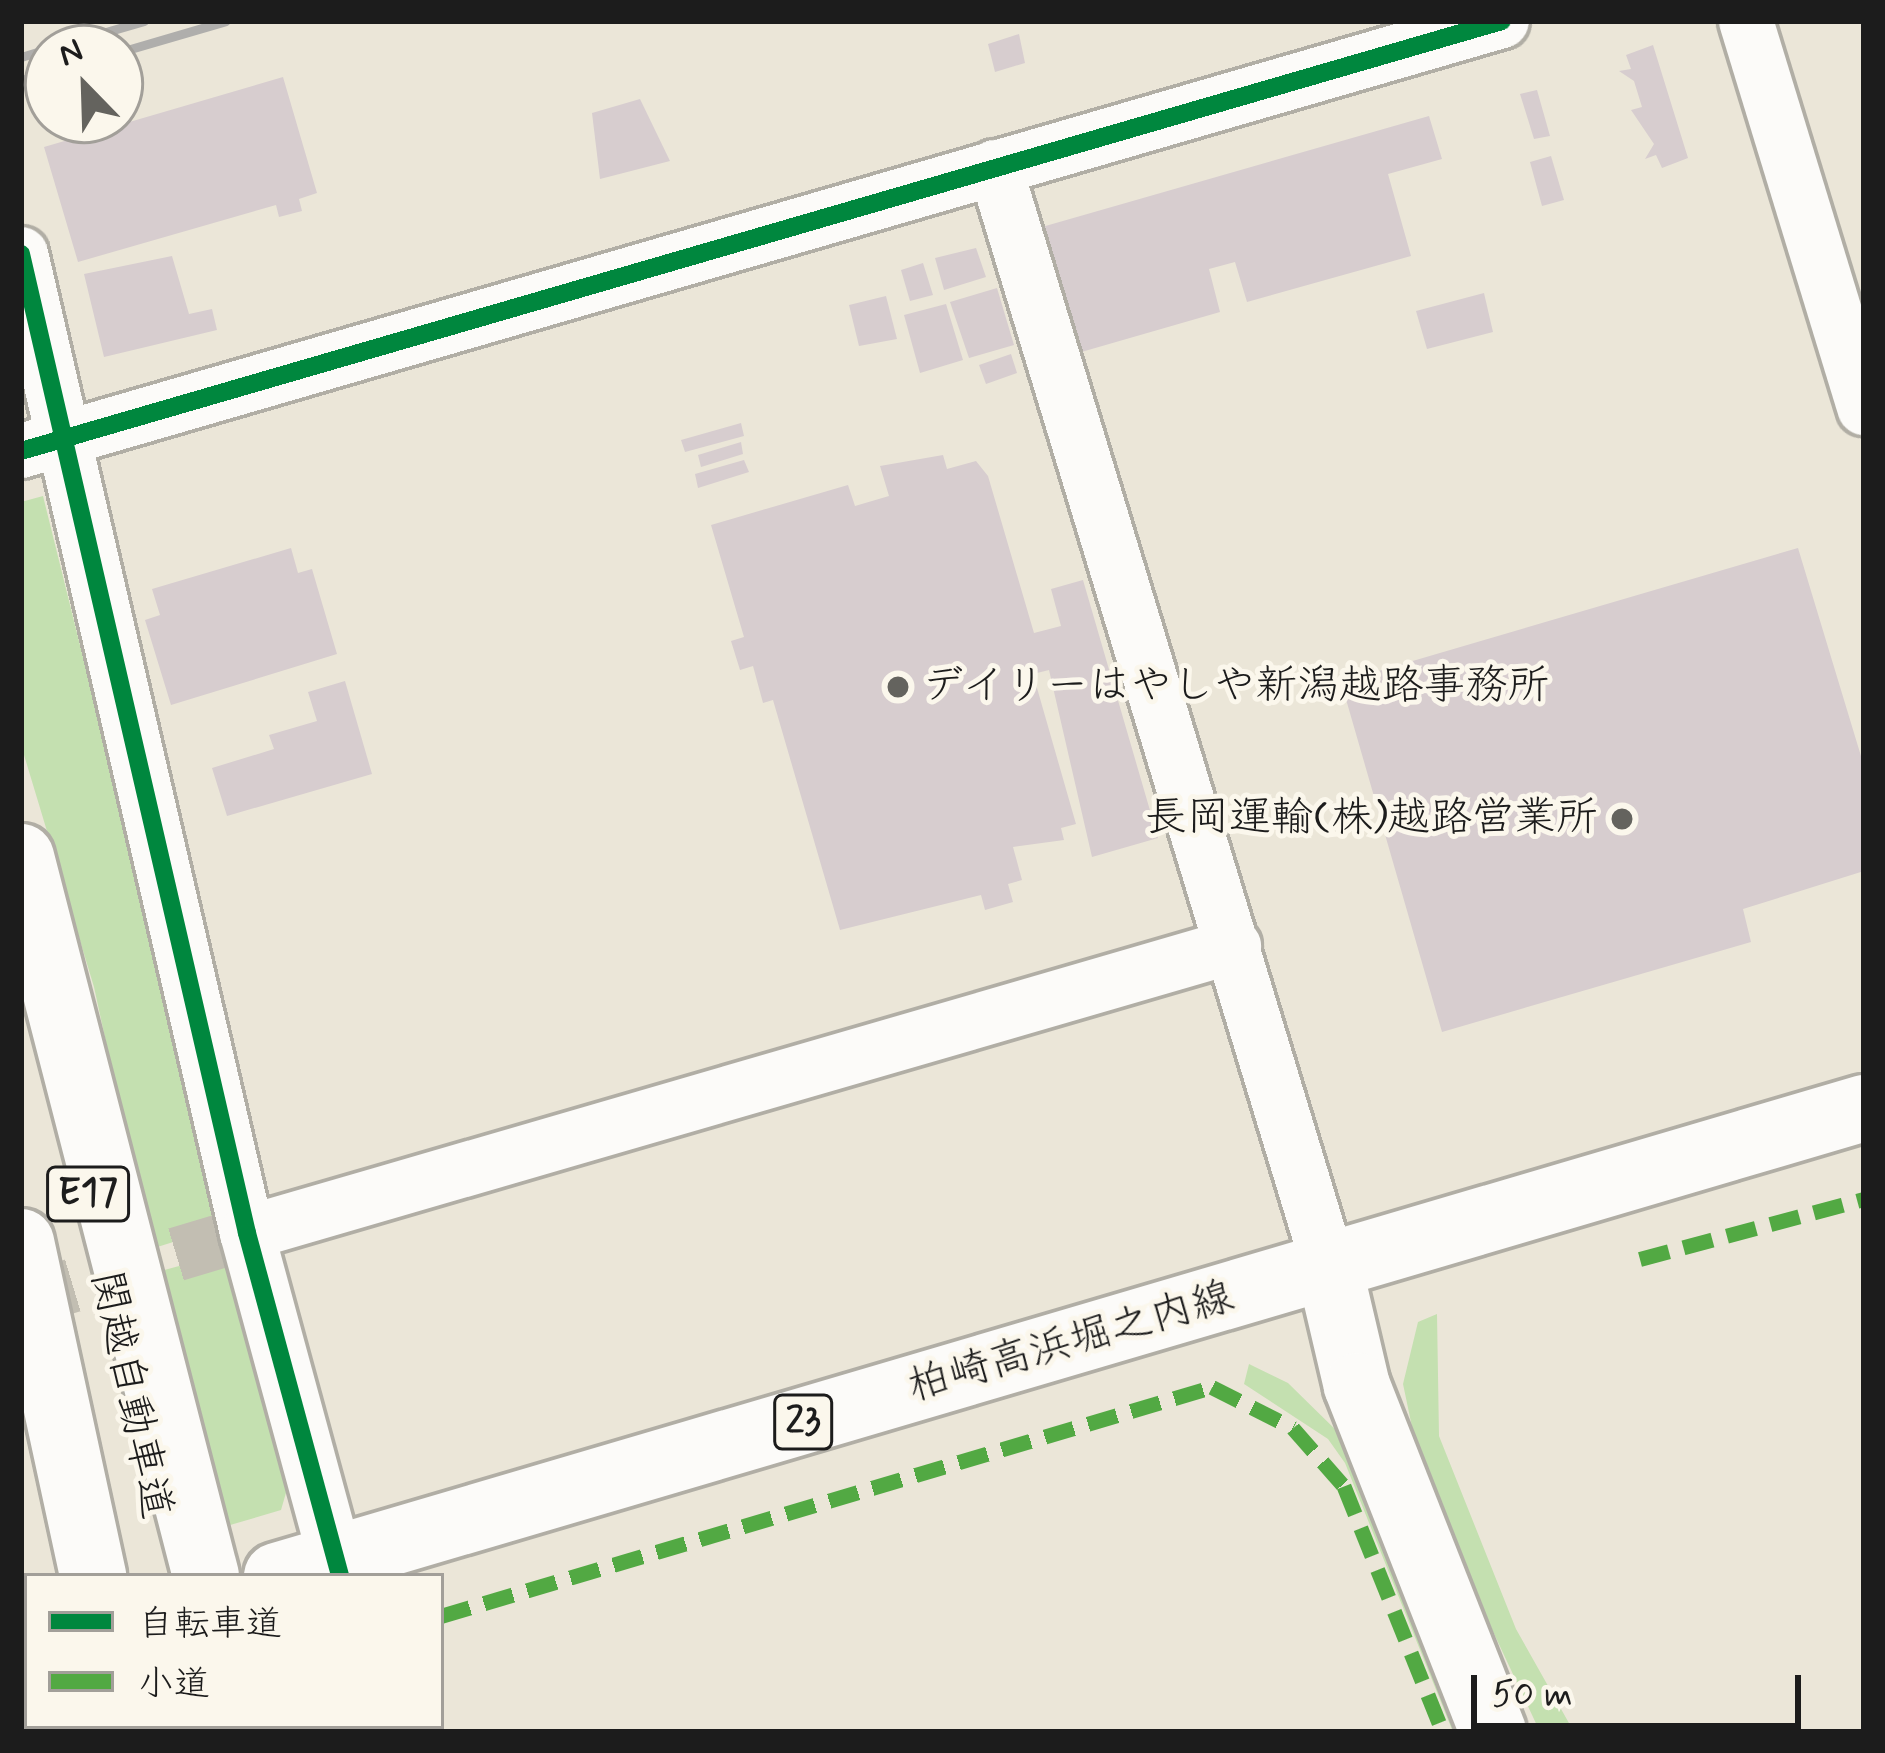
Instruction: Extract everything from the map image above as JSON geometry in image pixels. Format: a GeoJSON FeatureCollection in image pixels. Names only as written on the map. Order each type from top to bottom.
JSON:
{"type":"FeatureCollection","features":[{"type":"Feature","properties":{"kind":"main road"},"geometry":{"type":"LineString","coordinates":[[21,859],[181,1548]]}},
{"type":"Feature","properties":{"kind":"main road","name":"柏崎高浜堀之内線"},"geometry":{"type":"LineString","coordinates":[[317,1570],[1864,1108]]}},
{"type":"Feature","properties":{"kind":"main road","name":"関越自動車道"},"geometry":{"type":"LineString","coordinates":[[21,1242],[68,1562]]}},
{"type":"Feature","properties":{"kind":"main road"},"geometry":{"type":"LineString","coordinates":[[1329,1267],[1357,1387],[1493,1732]]}},
{"type":"Feature","properties":{"kind":"main road"},"geometry":{"type":"LineString","coordinates":[[21,1437],[68,1562]]}},
{"type":"Feature","properties":{"kind":"main road"},"geometry":{"type":"LineString","coordinates":[[1412,1533],[1526,1732]]}},
{"type":"Feature","properties":{"kind":"street"},"geometry":{"type":"LineString","coordinates":[[43,445],[1502,21]]}},
{"type":"Feature","properties":{"kind":"street"},"geometry":{"type":"LineString","coordinates":[[1746,21],[1864,408]]}},
{"type":"Feature","properties":{"kind":"street"},"geometry":{"type":"LineString","coordinates":[[995,167],[1329,1267]]}},
{"type":"Feature","properties":{"kind":"street"},"geometry":{"type":"LineString","coordinates":[[21,254],[43,445],[247,1233],[317,1570]]}},
{"type":"Feature","properties":{"kind":"street"},"geometry":{"type":"LineString","coordinates":[[247,1233],[1234,946]]}},
{"type":"Feature","properties":{"kind":"green space"},"geometry":{"type":"Polygon","coordinates":[[[43,496],[224,1226],[151,1249],[94,987],[21,745],[21,502],[43,496]]]}},
{"type":"Feature","properties":{"kind":"green space"},"geometry":{"type":"Polygon","coordinates":[[[216,1256],[241,1265],[294,1465],[281,1510],[220,1528],[157,1272],[216,1256]]]}},
{"type":"Feature","properties":{"kind":"green space"},"geometry":{"type":"Polygon","coordinates":[[[1437,1314],[1439,1436],[1516,1629],[1574,1732],[1540,1732],[1424,1484],[1403,1384],[1418,1322],[1437,1314]]]}},
{"type":"Feature","properties":{"kind":"green space"},"geometry":{"type":"Polygon","coordinates":[[[1249,1364],[1288,1383],[1341,1435],[1465,1732],[1453,1732],[1345,1463],[1328,1439],[1244,1384],[1249,1364]]]}},
{"type":"Feature","properties":{"kind":"building"},"geometry":{"type":"Polygon","coordinates":[[[1019,34],[1025,63],[995,72],[988,44],[1019,34]]]}},
{"type":"Feature","properties":{"kind":"building"},"geometry":{"type":"Polygon","coordinates":[[[1653,45],[1688,158],[1662,168],[1656,155],[1645,159],[1654,144],[1631,110],[1642,107],[1634,81],[1619,71],[1631,69],[1626,55],[1653,45]]]}},
{"type":"Feature","properties":{"kind":"building"},"geometry":{"type":"Polygon","coordinates":[[[283,77],[317,193],[299,199],[302,211],[279,217],[276,205],[78,262],[44,147],[144,144],[144,118],[283,77]]]}},
{"type":"Feature","properties":{"kind":"building"},"geometry":{"type":"Polygon","coordinates":[[[1537,90],[1550,136],[1534,139],[1520,94],[1537,90]]]}},
{"type":"Feature","properties":{"kind":"building"},"geometry":{"type":"Polygon","coordinates":[[[640,99],[670,161],[600,179],[592,113],[640,99]]]}},
{"type":"Feature","properties":{"kind":"building"},"geometry":{"type":"Polygon","coordinates":[[[1429,116],[1442,159],[1388,174],[1411,256],[1247,302],[1235,262],[1209,269],[1220,312],[1071,355],[1035,229],[1429,116]]]}},
{"type":"Feature","properties":{"kind":"building"},"geometry":{"type":"Polygon","coordinates":[[[1551,156],[1564,200],[1542,206],[1530,162],[1551,156]]]}},
{"type":"Feature","properties":{"kind":"building"},"geometry":{"type":"Polygon","coordinates":[[[976,248],[986,277],[944,290],[935,258],[976,248]]]}},
{"type":"Feature","properties":{"kind":"building"},"geometry":{"type":"Polygon","coordinates":[[[172,256],[189,314],[212,309],[217,330],[104,357],[84,274],[172,256]]]}},
{"type":"Feature","properties":{"kind":"building"},"geometry":{"type":"Polygon","coordinates":[[[923,263],[933,295],[910,301],[901,270],[923,263]]]}},
{"type":"Feature","properties":{"kind":"building"},"geometry":{"type":"Polygon","coordinates":[[[997,288],[1014,345],[969,358],[950,302],[997,288]]]}},
{"type":"Feature","properties":{"kind":"building"},"geometry":{"type":"Polygon","coordinates":[[[1484,293],[1493,332],[1427,349],[1416,311],[1484,293]]]}},
{"type":"Feature","properties":{"kind":"building"},"geometry":{"type":"Polygon","coordinates":[[[886,296],[897,339],[859,346],[849,305],[886,296]]]}},
{"type":"Feature","properties":{"kind":"building"},"geometry":{"type":"Polygon","coordinates":[[[946,304],[963,360],[920,373],[904,315],[946,304]]]}},
{"type":"Feature","properties":{"kind":"building"},"geometry":{"type":"Polygon","coordinates":[[[1011,354],[1017,373],[986,384],[979,365],[1011,354]]]}},
{"type":"Feature","properties":{"kind":"building"},"geometry":{"type":"Polygon","coordinates":[[[741,423],[744,436],[685,452],[681,440],[741,423]]]}},
{"type":"Feature","properties":{"kind":"building"},"geometry":{"type":"Polygon","coordinates":[[[741,442],[743,454],[701,467],[698,455],[741,442]]]}},
{"type":"Feature","properties":{"kind":"building","name":"デイリーはやしや新潟越路事務所"},"geometry":{"type":"Polygon","coordinates":[[[943,455],[947,469],[976,461],[988,476],[1034,633],[1061,626],[1051,589],[1083,580],[1158,838],[1092,857],[1049,670],[1033,674],[1076,824],[1061,828],[1064,840],[1013,847],[1022,880],[1008,884],[1013,902],[985,910],[981,895],[840,930],[773,700],[763,703],[753,666],[740,670],[731,641],[744,637],[711,525],[848,485],[855,506],[889,496],[880,466],[943,455]]]}},
{"type":"Feature","properties":{"kind":"building"},"geometry":{"type":"Polygon","coordinates":[[[744,460],[749,472],[698,488],[695,474],[744,460]]]}},
{"type":"Feature","properties":{"kind":"building"},"geometry":{"type":"Polygon","coordinates":[[[291,548],[298,573],[312,569],[337,654],[171,705],[145,620],[160,615],[152,589],[291,548]]]}},
{"type":"Feature","properties":{"kind":"building","name":"長岡運輸(株)越路営業所"},"geometry":{"type":"Polygon","coordinates":[[[1798,548],[1864,766],[1864,871],[1743,909],[1751,942],[1442,1032],[1341,682],[1798,548]]]}},
{"type":"Feature","properties":{"kind":"building"},"geometry":{"type":"Polygon","coordinates":[[[345,681],[372,774],[227,816],[212,768],[274,749],[269,735],[317,721],[308,692],[345,681]]]}},
{"type":"Feature","properties":{"kind":"tunnel"},"geometry":{"type":"LineString","coordinates":[[21,1301],[247,1233]]}},
{"type":"Feature","properties":{"kind":"railway"},"geometry":{"type":"LineString","coordinates":[[134,24],[144,21]]}},
{"type":"Feature","properties":{"kind":"railway"},"geometry":{"type":"LineString","coordinates":[[144,45],[226,21]]}},
{"type":"Feature","properties":{"kind":"marked path"},"geometry":{"type":"LineString","coordinates":[[1640,1259],[1864,1199]]}},
{"type":"Feature","properties":{"kind":"marked path"},"geometry":{"type":"LineString","coordinates":[[444,1615],[1212,1387],[1293,1428],[1344,1486],[1443,1732]]}},
{"type":"Feature","properties":{"kind":"cycle path"},"geometry":{"type":"LineString","coordinates":[[21,451],[1502,21]]}},
{"type":"Feature","properties":{"kind":"cycle path"},"geometry":{"type":"LineString","coordinates":[[21,254],[247,1233],[339,1573]]}},
{"type":"Feature","properties":{"kind":"place","name":"デイリーはやしや新潟越路事務所"},"geometry":{"type":"Point","coordinates":[898,687]}},
{"type":"Feature","properties":{"kind":"place","name":"長岡運輸(株)越路営業所"},"geometry":{"type":"Point","coordinates":[1622,819]}}]}
